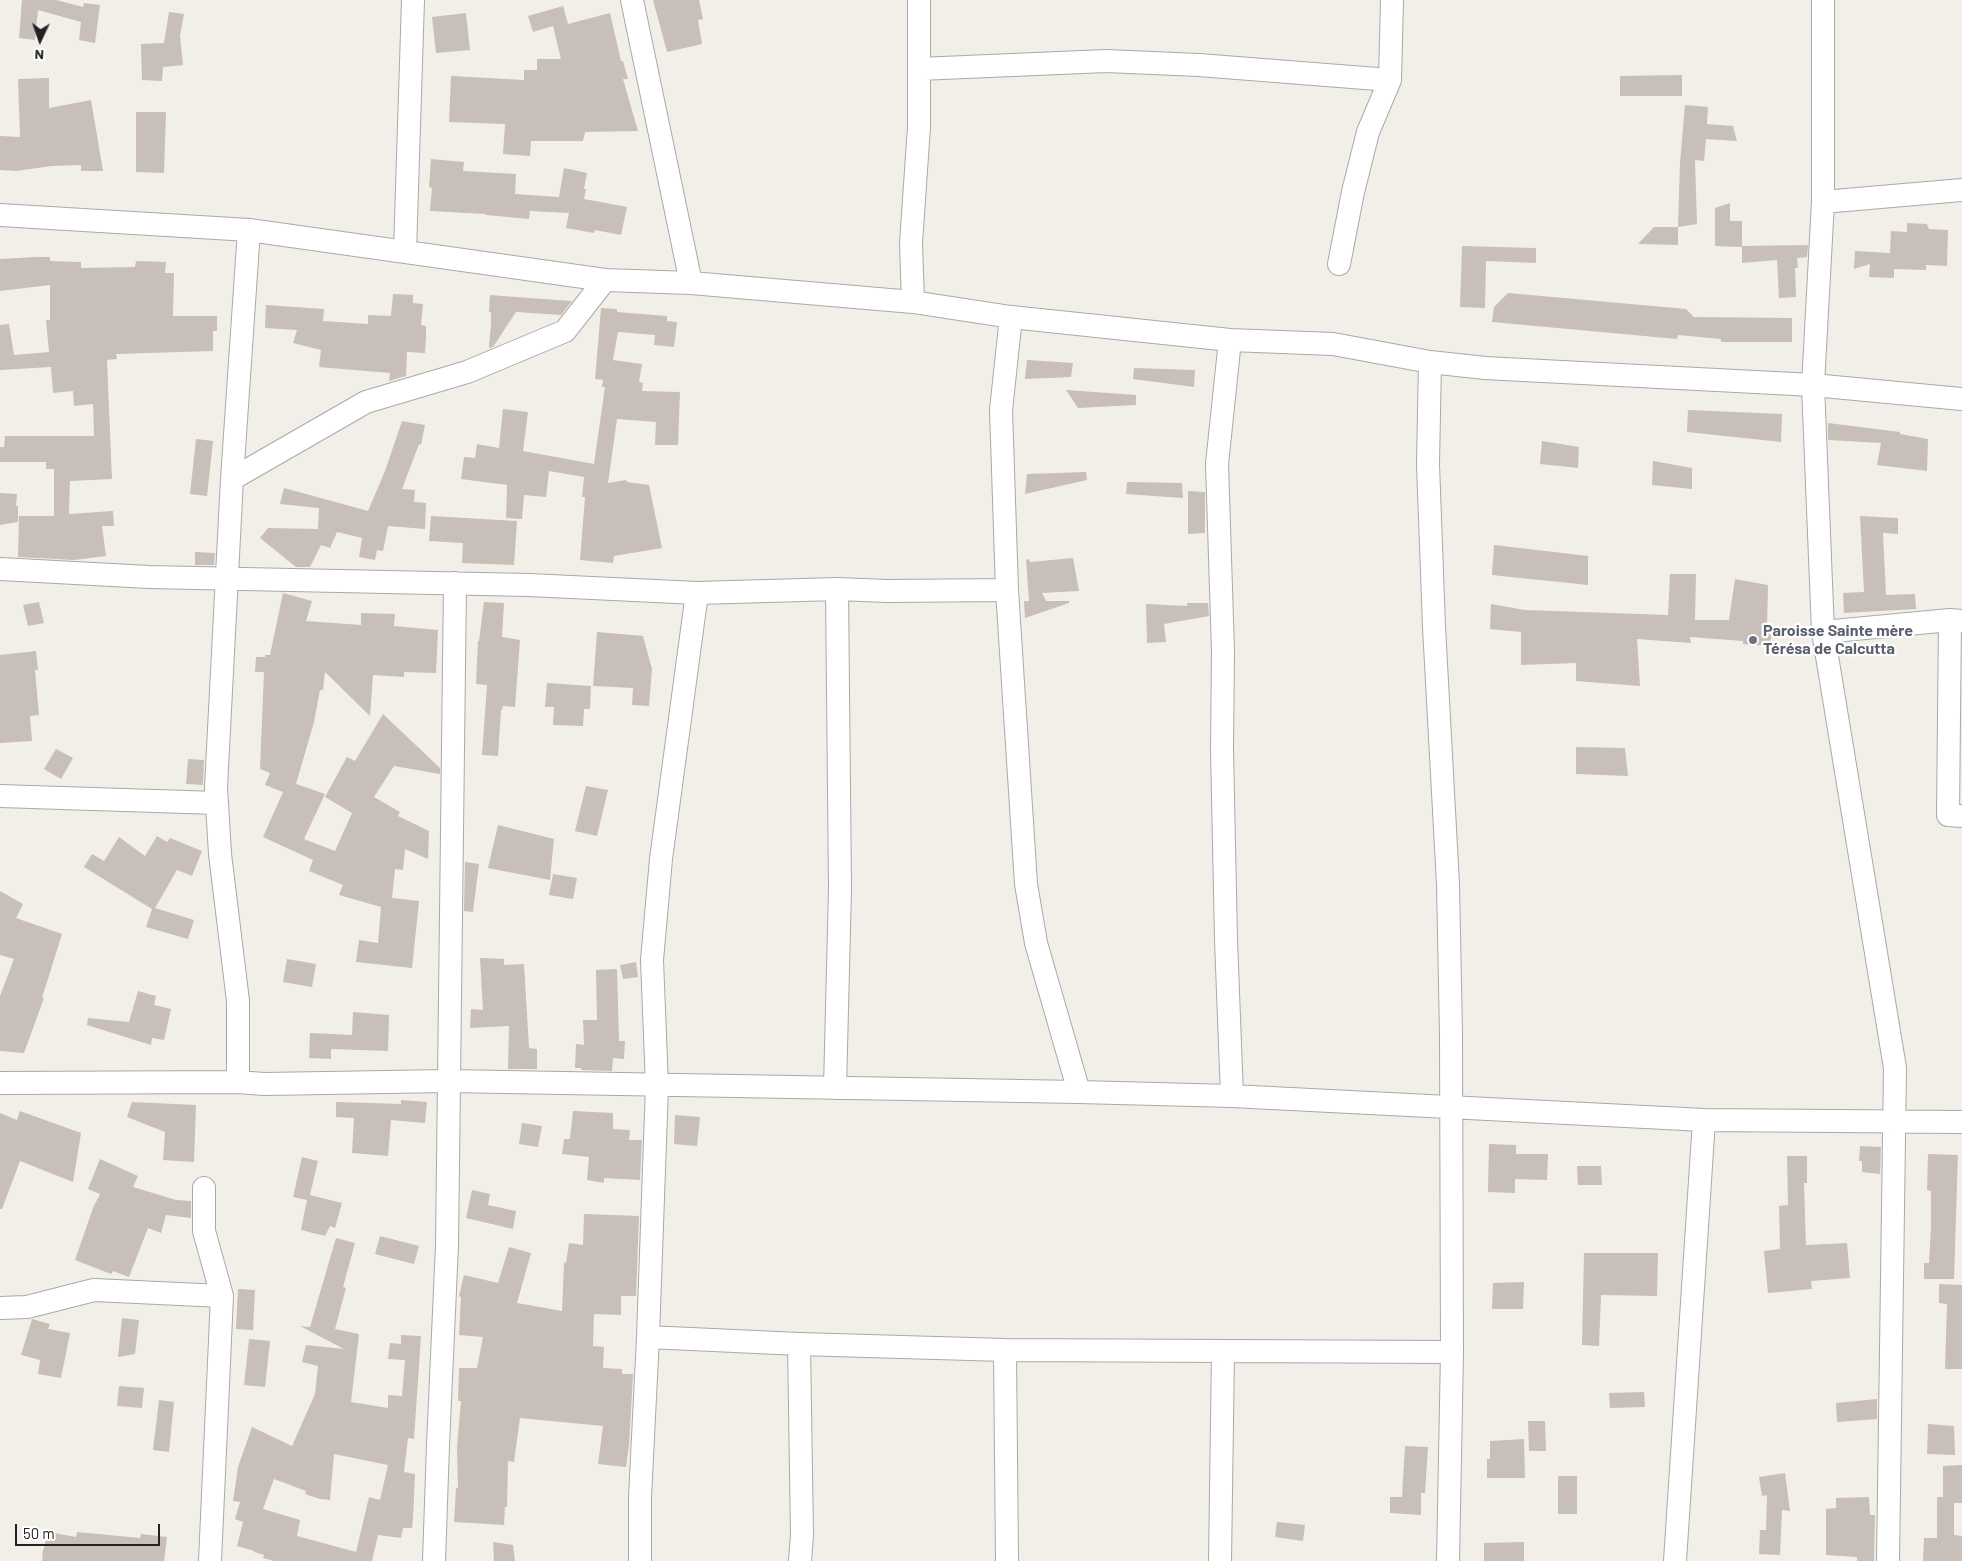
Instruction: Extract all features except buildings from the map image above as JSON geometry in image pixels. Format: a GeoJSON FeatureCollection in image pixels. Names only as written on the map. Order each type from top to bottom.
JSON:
{"type":"FeatureCollection","features":[{"type":"Feature","properties":{"kind":"street"},"geometry":{"type":"LineString","coordinates":[[405,252],[413,0]]}},
{"type":"Feature","properties":{"kind":"street"},"geometry":{"type":"LineString","coordinates":[[632,0],[690,283]]}},
{"type":"Feature","properties":{"kind":"street"},"geometry":{"type":"LineString","coordinates":[[913,302],[911,243],[920,127],[919,0]]}},
{"type":"Feature","properties":{"kind":"street"},"geometry":{"type":"LineString","coordinates":[[1339,264],[1352,192],[1368,132],[1390,80],[1392,0]]}},
{"type":"Feature","properties":{"kind":"street"},"geometry":{"type":"LineString","coordinates":[[1823,0],[1824,202],[1813,385],[1823,632],[1895,1068],[1888,1561]]}},
{"type":"Feature","properties":{"kind":"street"},"geometry":{"type":"LineString","coordinates":[[919,69],[1106,61],[1199,64],[1390,80]]}},
{"type":"Feature","properties":{"kind":"street"},"geometry":{"type":"LineString","coordinates":[[1824,202],[1962,190]]}},
{"type":"Feature","properties":{"kind":"street"},"geometry":{"type":"LineString","coordinates":[[0,216],[249,230],[605,280],[690,283],[913,302],[1011,318],[1230,340],[1334,344],[1430,362],[1485,368],[1813,385],[1962,399]]}},
{"type":"Feature","properties":{"kind":"street"},"geometry":{"type":"LineString","coordinates":[[238,1082],[238,1001],[220,854],[216,787],[232,479],[249,230]]}},
{"type":"Feature","properties":{"kind":"street"},"geometry":{"type":"LineString","coordinates":[[232,479],[366,402],[467,372],[565,331],[605,280]]}},
{"type":"Feature","properties":{"kind":"street"},"geometry":{"type":"LineString","coordinates":[[1011,318],[1001,410],[1008,590],[1026,884],[1036,943],[1079,1092]]}},
{"type":"Feature","properties":{"kind":"street"},"geometry":{"type":"LineString","coordinates":[[1230,340],[1217,464],[1223,651],[1222,749],[1226,931],[1232,1096]]}},
{"type":"Feature","properties":{"kind":"street"},"geometry":{"type":"LineString","coordinates":[[1430,362],[1428,474],[1448,884],[1452,1107],[1452,1352],[1448,1561]]}},
{"type":"Feature","properties":{"kind":"street"},"geometry":{"type":"LineString","coordinates":[[0,569],[228,580],[455,583],[697,593],[837,589],[887,591],[1008,590]]}},
{"type":"Feature","properties":{"kind":"street"},"geometry":{"type":"LineString","coordinates":[[434,1561],[450,1137],[448,1081],[455,583]]}},
{"type":"Feature","properties":{"kind":"street"},"geometry":{"type":"LineString","coordinates":[[835,1088],[840,889],[837,589]]}},
{"type":"Feature","properties":{"kind":"street"},"geometry":{"type":"LineString","coordinates":[[640,1561],[640,1497],[657,1086],[652,960],[661,859],[697,593]]}},
{"type":"Feature","properties":{"kind":"street"},"geometry":{"type":"LineString","coordinates":[[1823,632],[1956,620],[1948,815],[1962,816]]}},
{"type":"Feature","properties":{"kind":"street"},"geometry":{"type":"LineString","coordinates":[[0,796],[217,804]]}},
{"type":"Feature","properties":{"kind":"street"},"geometry":{"type":"LineString","coordinates":[[0,1084],[238,1082],[264,1084],[448,1081],[1079,1092],[1232,1096],[1704,1120],[1962,1122]]}},
{"type":"Feature","properties":{"kind":"street"},"geometry":{"type":"LineString","coordinates":[[1675,1561],[1704,1120]]}},
{"type":"Feature","properties":{"kind":"street"},"geometry":{"type":"LineString","coordinates":[[204,1188],[204,1231],[222,1296],[210,1561]]}},
{"type":"Feature","properties":{"kind":"street"},"geometry":{"type":"LineString","coordinates":[[0,1308],[27,1307],[94,1290],[222,1296]]}},
{"type":"Feature","properties":{"kind":"street"},"geometry":{"type":"LineString","coordinates":[[648,1337],[799,1344],[1005,1350],[1452,1352]]}},
{"type":"Feature","properties":{"kind":"street"},"geometry":{"type":"LineString","coordinates":[[799,1344],[802,1535],[800,1561]]}},
{"type":"Feature","properties":{"kind":"street"},"geometry":{"type":"LineString","coordinates":[[1005,1350],[1007,1561]]}},
{"type":"Feature","properties":{"kind":"street"},"geometry":{"type":"LineString","coordinates":[[1220,1561],[1223,1352]]}},
{"type":"Feature","properties":{"kind":"place","name":"Paroisse Sainte mère Térésa de Calcutta"},"geometry":{"type":"Point","coordinates":[1753,640]}}]}
